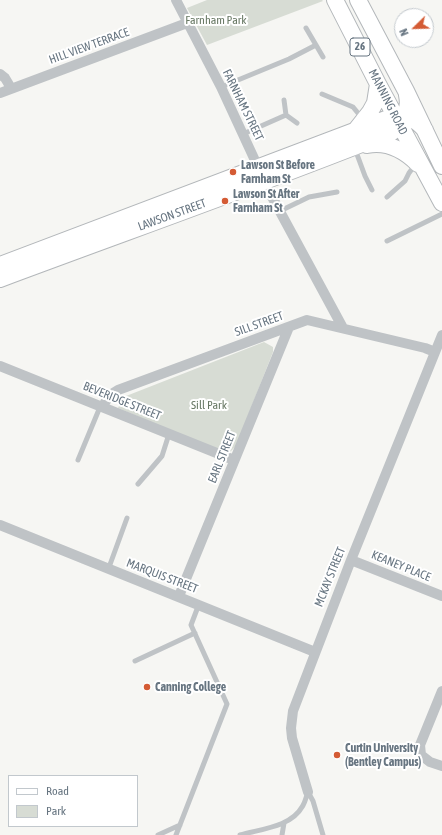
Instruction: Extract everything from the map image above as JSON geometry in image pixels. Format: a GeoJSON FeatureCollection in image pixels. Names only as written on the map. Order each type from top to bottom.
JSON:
{"type":"FeatureCollection","features":[{"type":"Feature","properties":{"kind":"main road","name":"MANNING ROAD"},"geometry":{"type":"LineString","coordinates":[[336,0],[378,84],[400,120],[421,168],[442,203]]}},
{"type":"Feature","properties":{"kind":"main road","name":"MANNING ROAD"},"geometry":{"type":"LineString","coordinates":[[358,0],[408,95],[442,166]]}},
{"type":"Feature","properties":{"kind":"main road"},"geometry":{"type":"LineString","coordinates":[[359,125],[375,103],[378,84]]}},
{"type":"Feature","properties":{"kind":"main road"},"geometry":{"type":"LineString","coordinates":[[408,95],[408,108],[400,120],[418,122],[425,130]]}},
{"type":"Feature","properties":{"kind":"main road","name":"LAWSON STREET"},"geometry":{"type":"LineString","coordinates":[[0,280],[169,216],[262,174],[359,125],[400,120]]}},
{"type":"Feature","properties":{"kind":"main road","name":"LAWSON STREET"},"geometry":{"type":"LineString","coordinates":[[0,265],[262,174],[354,147],[392,132],[400,120]]}},
{"type":"Feature","properties":{"kind":"main road"},"geometry":{"type":"LineString","coordinates":[[354,147],[370,144],[386,145],[404,153],[421,168]]}},
{"type":"Feature","properties":{"kind":"street","name":"FARNHAM STREET"},"geometry":{"type":"LineString","coordinates":[[176,0],[221,88],[280,211],[343,328]]}},
{"type":"Feature","properties":{"kind":"street","name":"HILL VIEW TERRACE"},"geometry":{"type":"LineString","coordinates":[[0,93],[187,23]]}},
{"type":"Feature","properties":{"kind":"street"},"geometry":{"type":"LineString","coordinates":[[0,74],[12,88]]}},
{"type":"Feature","properties":{"kind":"street","name":"SILL STREET"},"geometry":{"type":"LineString","coordinates":[[101,407],[110,395],[118,390],[307,320],[425,348],[435,352]]}},
{"type":"Feature","properties":{"kind":"street","name":"EARL STREET"},"geometry":{"type":"LineString","coordinates":[[179,596],[289,327]]}},
{"type":"Feature","properties":{"kind":"street","name":"MCKAY STREET"},"geometry":{"type":"LineString","coordinates":[[308,792],[294,746],[291,728],[293,711],[351,560],[442,335]]}},
{"type":"Feature","properties":{"kind":"street","name":"BEVERIDGE STREET"},"geometry":{"type":"LineString","coordinates":[[0,366],[234,460]]}},
{"type":"Feature","properties":{"kind":"street","name":"MARQUIS STREET"},"geometry":{"type":"LineString","coordinates":[[0,525],[108,570],[179,596],[315,652]]}},
{"type":"Feature","properties":{"kind":"street","name":"KEANEY PLACE"},"geometry":{"type":"LineString","coordinates":[[351,560],[442,596]]}},
{"type":"Feature","properties":{"kind":"street"},"geometry":{"type":"LineString","coordinates":[[442,691],[420,745],[421,755],[430,762],[442,766]]}},
{"type":"Feature","properties":{"kind":"lane"},"geometry":{"type":"LineString","coordinates":[[306,28],[323,56]]}},
{"type":"Feature","properties":{"kind":"lane"},"geometry":{"type":"LineString","coordinates":[[221,88],[289,59],[316,44]]}},
{"type":"Feature","properties":{"kind":"lane"},"geometry":{"type":"LineString","coordinates":[[322,94],[353,107],[359,125]]}},
{"type":"Feature","properties":{"kind":"lane"},"geometry":{"type":"LineString","coordinates":[[284,100],[286,115],[297,123]]}},
{"type":"Feature","properties":{"kind":"lane"},"geometry":{"type":"LineString","coordinates":[[243,134],[260,125],[286,115]]}},
{"type":"Feature","properties":{"kind":"lane"},"geometry":{"type":"LineString","coordinates":[[354,147],[372,190]]}},
{"type":"Feature","properties":{"kind":"lane"},"geometry":{"type":"LineString","coordinates":[[387,197],[404,181],[409,173],[421,168]]}},
{"type":"Feature","properties":{"kind":"lane"},"geometry":{"type":"LineString","coordinates":[[280,211],[309,197],[337,192]]}},
{"type":"Feature","properties":{"kind":"lane"},"geometry":{"type":"LineString","coordinates":[[387,241],[442,214]]}},
{"type":"Feature","properties":{"kind":"lane"},"geometry":{"type":"LineString","coordinates":[[78,460],[101,407]]}},
{"type":"Feature","properties":{"kind":"lane"},"geometry":{"type":"LineString","coordinates":[[138,484],[162,456],[168,434]]}},
{"type":"Feature","properties":{"kind":"lane"},"geometry":{"type":"LineString","coordinates":[[108,570],[127,518]]}},
{"type":"Feature","properties":{"kind":"lane"},"geometry":{"type":"LineString","coordinates":[[176,835],[227,704],[191,625],[199,604]]}},
{"type":"Feature","properties":{"kind":"lane"},"geometry":{"type":"LineString","coordinates":[[135,661],[195,633]]}},
{"type":"Feature","properties":{"kind":"lane"},"geometry":{"type":"LineString","coordinates":[[240,835],[284,822],[296,814],[302,807],[308,792]]}},
{"type":"Feature","properties":{"kind":"lane","name":"MCKAY STREET"},"geometry":{"type":"LineString","coordinates":[[308,792],[313,801],[323,835]]}},
{"type":"Feature","properties":{"kind":"lane"},"geometry":{"type":"LineString","coordinates":[[282,835],[284,822]]}},
{"type":"Feature","properties":{"kind":"lane"},"geometry":{"type":"LineString","coordinates":[[158,835],[180,825]]}},
{"type":"Feature","properties":{"kind":"green space","name":"Farnham Park"},"geometry":{"type":"Polygon","coordinates":[[[207,0],[323,1],[207,45],[187,8],[207,0]]]}},
{"type":"Feature","properties":{"kind":"green space","name":"Sill Park"},"geometry":{"type":"Polygon","coordinates":[[[264,342],[273,347],[273,352],[236,446],[230,452],[222,452],[118,408],[118,402],[121,398],[264,342]]]}},
{"type":"Feature","properties":{"kind":"place","name":"Lawson St Before Farnham St"},"geometry":{"type":"Point","coordinates":[233,172]}},
{"type":"Feature","properties":{"kind":"place","name":"Lawson St After Farnham St"},"geometry":{"type":"Point","coordinates":[225,201]}},
{"type":"Feature","properties":{"kind":"place","name":"Canning College"},"geometry":{"type":"Point","coordinates":[147,687]}},
{"type":"Feature","properties":{"kind":"place","name":"Curtin University (Bentley Campus)"},"geometry":{"type":"Point","coordinates":[337,755]}}]}
